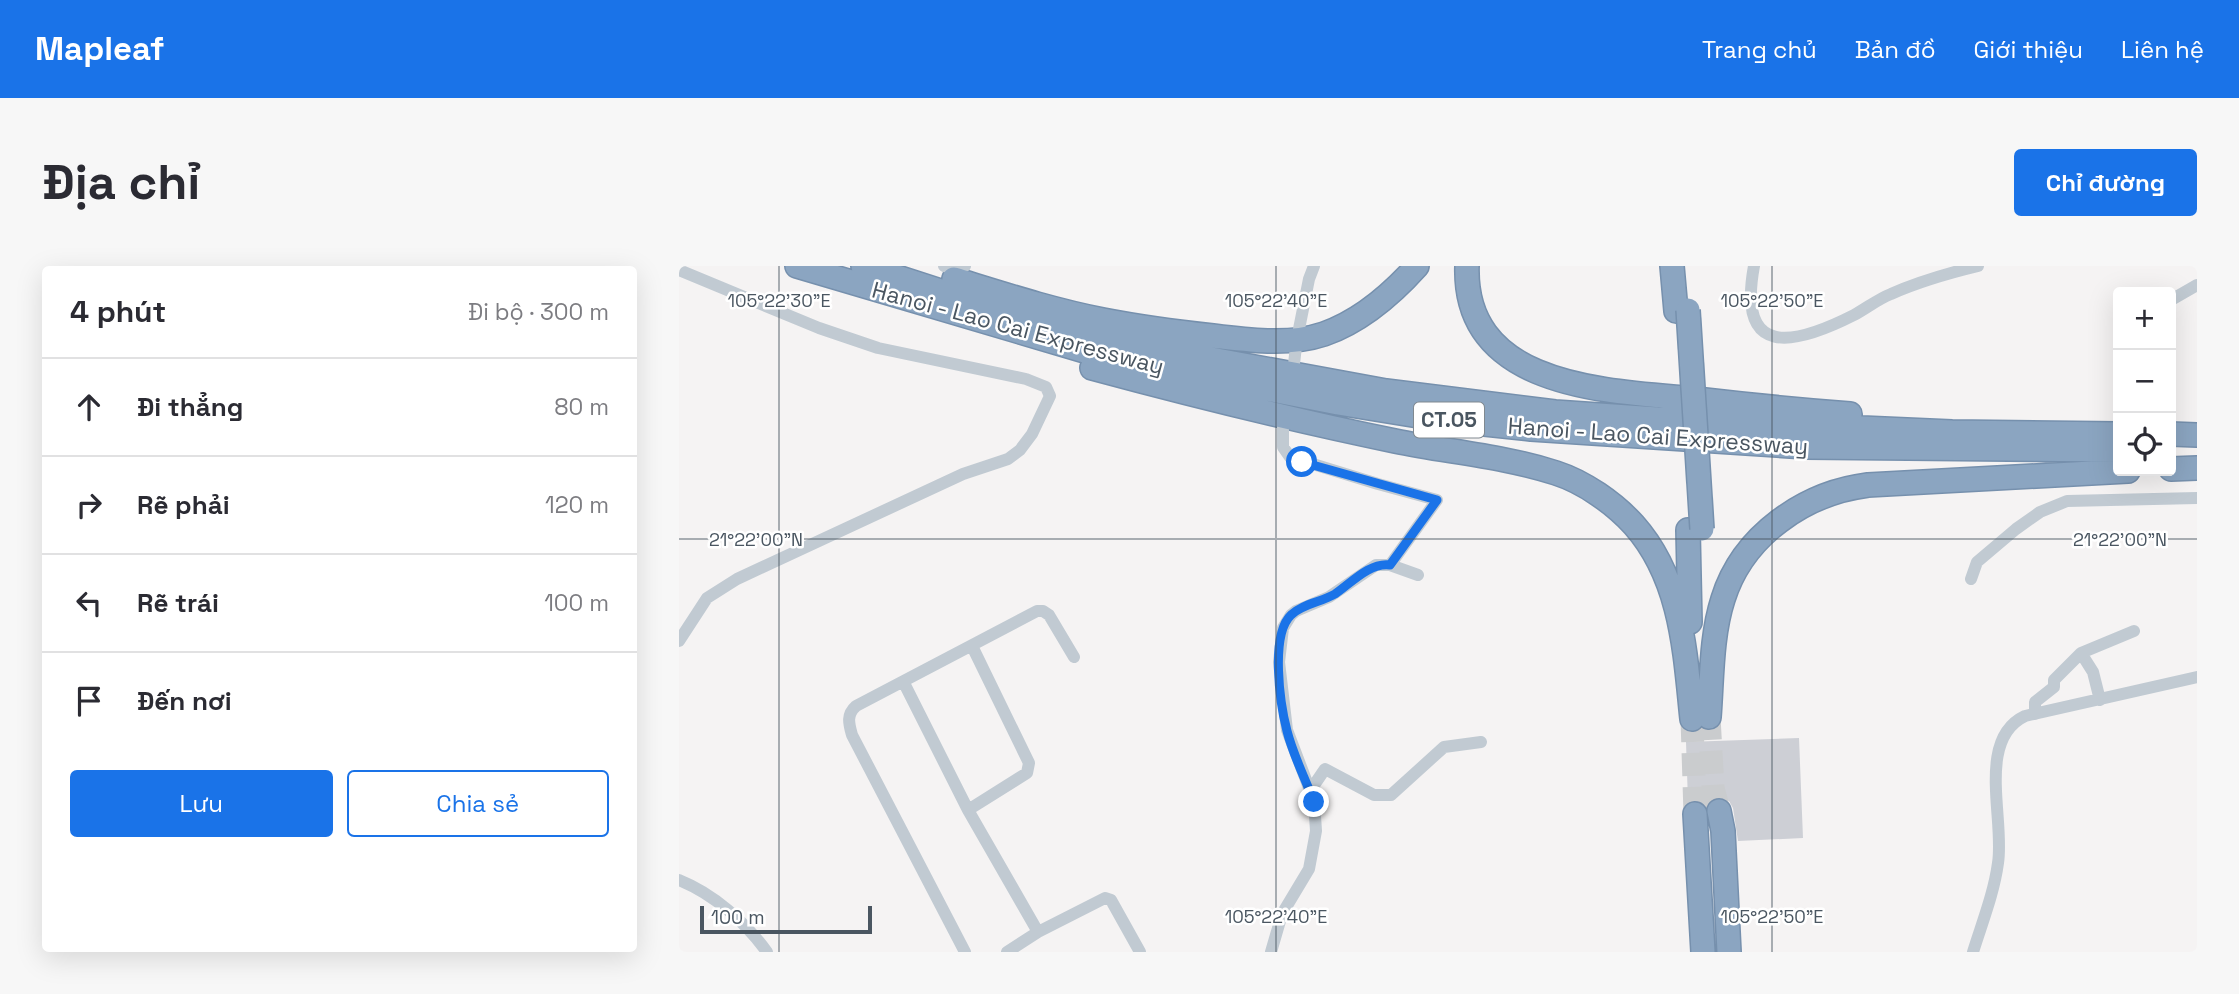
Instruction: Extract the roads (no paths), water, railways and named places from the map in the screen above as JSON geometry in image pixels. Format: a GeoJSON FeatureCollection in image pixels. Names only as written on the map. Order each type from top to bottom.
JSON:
{"type":"FeatureCollection","features":[{"type":"Feature","properties":{"kind":"highway","name":"Hanoi - Lao Cai Expressway"},"geometry":{"type":"LineString","coordinates":[[797,266],[1105,356],[1338,403],[1437,419],[1531,429],[1806,447],[2113,450]]}},
{"type":"Feature","properties":{"kind":"highway","name":"Hanoi - Lao Cai Expressway"},"geometry":{"type":"LineString","coordinates":[[863,266],[993,308],[1107,340],[1386,391],[1542,411],[1657,419],[1848,428],[2113,433]]}},
{"type":"Feature","properties":{"kind":"highway"},"geometry":{"type":"LineString","coordinates":[[906,266],[1101,320],[1267,342],[1308,338],[1343,325],[1385,298],[1417,266]]}},
{"type":"Feature","properties":{"kind":"highway"},"geometry":{"type":"LineString","coordinates":[[1467,266],[1469,297],[1480,323],[1494,343],[1513,360],[1530,369],[1576,385],[1812,411],[2094,433]]}},
{"type":"Feature","properties":{"kind":"highway"},"geometry":{"type":"LineString","coordinates":[[1672,266],[1682,311]]}},
{"type":"Feature","properties":{"kind":"highway"},"geometry":{"type":"LineString","coordinates":[[1684,266],[1682,311],[1695,530],[1700,718]]}},
{"type":"Feature","properties":{"kind":"highway"},"geometry":{"type":"LineString","coordinates":[[918,303],[1006,341],[1058,359],[1263,412],[1409,444],[1513,462],[1573,480],[1608,501],[1634,525],[1646,540],[1667,579],[1676,605],[1700,718]]}},
{"type":"Feature","properties":{"kind":"highway"},"geometry":{"type":"LineString","coordinates":[[2176,434],[2197,435]]}},
{"type":"Feature","properties":{"kind":"highway"},"geometry":{"type":"LineString","coordinates":[[2176,450],[2197,450]]}},
{"type":"Feature","properties":{"kind":"highway"},"geometry":{"type":"LineString","coordinates":[[2176,469],[2197,468]]}},
{"type":"Feature","properties":{"kind":"highway"},"geometry":{"type":"LineString","coordinates":[[1700,718],[1725,593],[1740,564],[1761,538],[1796,508],[1832,492],[1859,486],[2113,472]]}},
{"type":"Feature","properties":{"kind":"highway"},"geometry":{"type":"LineString","coordinates":[[1719,811],[1723,831],[1729,952]]}},
{"type":"Feature","properties":{"kind":"highway"},"geometry":{"type":"LineString","coordinates":[[1695,814],[1703,952]]}},
{"type":"Feature","properties":{"kind":"street"},"geometry":{"type":"LineString","coordinates":[[944,266],[959,269],[965,266]]}},
{"type":"Feature","properties":{"kind":"street"},"geometry":{"type":"LineString","coordinates":[[1754,266],[1751,311],[1754,321],[1766,334],[1786,337],[1808,334],[1828,327],[1895,292],[1978,266]]}},
{"type":"Feature","properties":{"kind":"street"},"geometry":{"type":"LineString","coordinates":[[1300,329],[1311,268]]}},
{"type":"Feature","properties":{"kind":"street"},"geometry":{"type":"LineString","coordinates":[[679,270],[820,328],[877,348],[1033,381],[1046,387],[1050,396],[1032,434],[1020,450],[1008,459],[963,474],[737,579],[707,598],[679,641]]}},
{"type":"Feature","properties":{"kind":"street"},"geometry":{"type":"LineString","coordinates":[[2176,297],[2197,285]]}},
{"type":"Feature","properties":{"kind":"street"},"geometry":{"type":"LineString","coordinates":[[1294,364],[1296,346]]}},
{"type":"Feature","properties":{"kind":"street"},"geometry":{"type":"LineString","coordinates":[[1283,426],[1283,447],[1290,457],[1437,500],[1390,565]]}},
{"type":"Feature","properties":{"kind":"street"},"geometry":{"type":"LineString","coordinates":[[1971,579],[1977,562],[1984,555],[2015,529],[2040,512],[2057,505],[2074,501],[2197,498]]}},
{"type":"Feature","properties":{"kind":"street"},"geometry":{"type":"LineString","coordinates":[[1271,952],[1282,914],[1305,877],[1313,856],[1317,821],[1310,791],[1287,730],[1279,662],[1283,628],[1296,611],[1329,597],[1376,565],[1390,565],[1418,575]]}},
{"type":"Feature","properties":{"kind":"street"},"geometry":{"type":"LineString","coordinates":[[965,952],[852,735],[849,715],[856,706],[904,683],[1025,615],[1044,611],[1074,657]]}},
{"type":"Feature","properties":{"kind":"street"},"geometry":{"type":"LineString","coordinates":[[2035,714],[2035,702],[2054,687],[2057,676],[2081,653],[2134,631]]}},
{"type":"Feature","properties":{"kind":"street"},"geometry":{"type":"LineString","coordinates":[[968,810],[1027,773],[1029,763],[972,646]]}},
{"type":"Feature","properties":{"kind":"street"},"geometry":{"type":"LineString","coordinates":[[2081,653],[2092,672],[2100,700]]}},
{"type":"Feature","properties":{"kind":"street"},"geometry":{"type":"LineString","coordinates":[[1973,952],[1999,860],[1996,758],[1999,746],[2014,723],[2025,716],[2197,677]]}},
{"type":"Feature","properties":{"kind":"street"},"geometry":{"type":"LineString","coordinates":[[904,683],[968,810],[1038,932]]}},
{"type":"Feature","properties":{"kind":"street"},"geometry":{"type":"LineString","coordinates":[[1310,791],[1325,769],[1374,795],[1391,795],[1444,747],[1481,742]]}},
{"type":"Feature","properties":{"kind":"street"},"geometry":{"type":"LineString","coordinates":[[679,880],[704,893],[746,925],[767,952]]}},
{"type":"Feature","properties":{"kind":"street"},"geometry":{"type":"LineString","coordinates":[[1007,952],[1038,932],[1105,898],[1111,900],[1140,952]]}},
{"type":"Feature","properties":{"kind":"tunnel"},"geometry":{"type":"LineString","coordinates":[[1709,717],[1713,788],[1719,811]]}},
{"type":"Feature","properties":{"kind":"tunnel"},"geometry":{"type":"LineString","coordinates":[[1692,719],[1695,814]]}}]}
